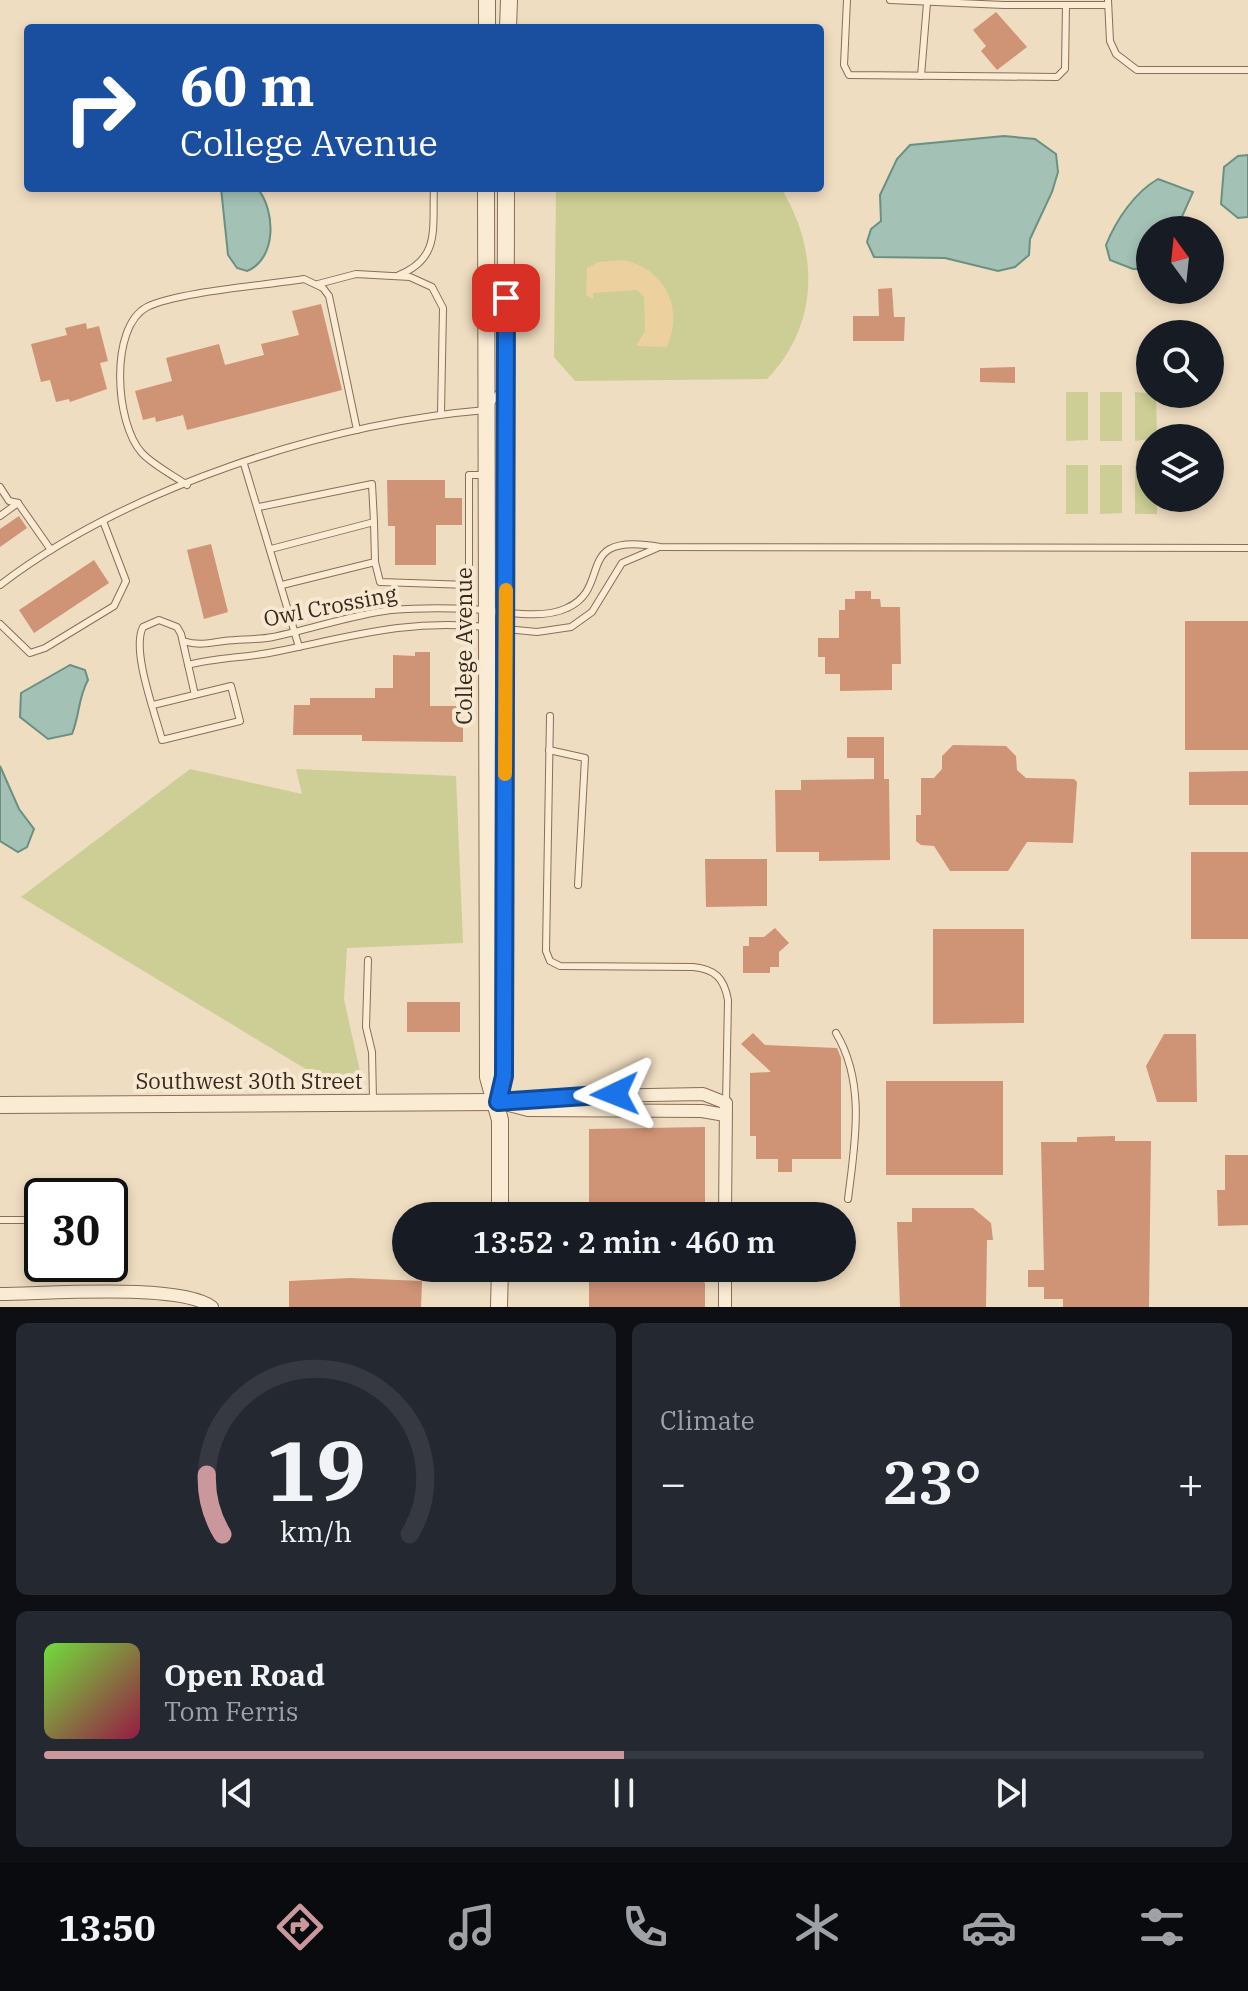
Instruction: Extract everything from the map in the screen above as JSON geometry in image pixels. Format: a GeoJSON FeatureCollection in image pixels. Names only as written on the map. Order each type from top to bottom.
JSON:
{"type":"FeatureCollection","features":[{"type":"Feature","properties":{"kind":"street"},"geometry":{"type":"LineString","coordinates":[[487,0],[487,24]]}},
{"type":"Feature","properties":{"kind":"street"},"geometry":{"type":"LineString","coordinates":[[508,24],[509,0]]}},
{"type":"Feature","properties":{"kind":"street","name":"College Avenue"},"geometry":{"type":"LineString","coordinates":[[486,192],[488,1077],[498,1102]]}},
{"type":"Feature","properties":{"kind":"street","name":"College Avenue"},"geometry":{"type":"LineString","coordinates":[[500,1202],[498,1102],[504,1076],[506,192]]}},
{"type":"Feature","properties":{"kind":"street"},"geometry":{"type":"LineString","coordinates":[[498,1102],[528,1110],[726,1109],[725,1202]]}},
{"type":"Feature","properties":{"kind":"street","name":"Southwest 30th Street"},"geometry":{"type":"LineString","coordinates":[[0,1105],[498,1102]]}},
{"type":"Feature","properties":{"kind":"street"},"geometry":{"type":"LineString","coordinates":[[499,1307],[500,1282]]}},
{"type":"Feature","properties":{"kind":"street"},"geometry":{"type":"LineString","coordinates":[[725,1282],[725,1307]]}},
{"type":"Feature","properties":{"kind":"street"},"geometry":{"type":"LineString","coordinates":[[0,1294],[201,1299],[212,1307]]}},
{"type":"Feature","properties":{"kind":"lane"},"geometry":{"type":"LineString","coordinates":[[847,0],[844,65],[849,75],[1057,77],[1065,69],[1066,5]]}},
{"type":"Feature","properties":{"kind":"lane"},"geometry":{"type":"LineString","coordinates":[[890,0],[1066,5],[1108,2],[1110,41],[1116,54],[1137,70],[1248,70]]}},
{"type":"Feature","properties":{"kind":"lane"},"geometry":{"type":"LineString","coordinates":[[921,76],[927,3]]}},
{"type":"Feature","properties":{"kind":"lane"},"geometry":{"type":"LineString","coordinates":[[396,276],[418,267],[430,254],[434,192]]}},
{"type":"Feature","properties":{"kind":"lane"},"geometry":{"type":"LineString","coordinates":[[318,284],[356,274],[396,276],[424,282],[440,299],[441,413]]}},
{"type":"Feature","properties":{"kind":"lane"},"geometry":{"type":"LineString","coordinates":[[187,485],[141,453],[123,418],[120,388],[124,341],[133,318],[157,302],[304,279],[318,284],[329,296],[357,430]]}},
{"type":"Feature","properties":{"kind":"lane"},"geometry":{"type":"LineString","coordinates":[[0,585],[51,550],[103,521],[244,464],[357,430],[441,413],[486,410],[502,389],[507,373]]}},
{"type":"Feature","properties":{"kind":"lane"},"geometry":{"type":"LineString","coordinates":[[244,464],[299,647]]}},
{"type":"Feature","properties":{"kind":"lane"},"geometry":{"type":"LineString","coordinates":[[259,507],[372,484],[375,562],[380,582],[469,585],[469,475],[486,475]]}},
{"type":"Feature","properties":{"kind":"lane"},"geometry":{"type":"LineString","coordinates":[[0,487],[9,501],[18,503],[51,550]]}},
{"type":"Feature","properties":{"kind":"lane"},"geometry":{"type":"LineString","coordinates":[[0,516],[18,503]]}},
{"type":"Feature","properties":{"kind":"lane"},"geometry":{"type":"LineString","coordinates":[[0,624],[30,653],[45,648],[114,606],[126,581],[103,521]]}},
{"type":"Feature","properties":{"kind":"lane"},"geometry":{"type":"LineString","coordinates":[[271,549],[374,522]]}},
{"type":"Feature","properties":{"kind":"lane"},"geometry":{"type":"LineString","coordinates":[[486,618],[506,611],[564,610],[583,595],[600,559],[617,544],[660,547],[1248,548]]}},
{"type":"Feature","properties":{"kind":"lane"},"geometry":{"type":"LineString","coordinates":[[486,618],[506,629],[537,632],[571,627],[592,612],[622,563],[660,547]]}},
{"type":"Feature","properties":{"kind":"lane"},"geometry":{"type":"LineString","coordinates":[[282,585],[375,562]]}},
{"type":"Feature","properties":{"kind":"lane","name":"Owl Crossing"},"geometry":{"type":"LineString","coordinates":[[183,641],[200,646],[295,632],[386,611],[486,618]]}},
{"type":"Feature","properties":{"kind":"lane","name":"Owl Crossing"},"geometry":{"type":"LineString","coordinates":[[188,665],[299,647],[388,628],[486,618]]}},
{"type":"Feature","properties":{"kind":"lane"},"geometry":{"type":"LineString","coordinates":[[153,705],[195,695],[231,686],[240,721],[162,740],[153,705],[138,637],[143,627],[159,620],[177,627],[195,695]]}},
{"type":"Feature","properties":{"kind":"lane"},"geometry":{"type":"LineString","coordinates":[[550,716],[546,951],[550,961],[560,966],[693,967],[717,973],[725,985],[728,1000],[726,1109]]}},
{"type":"Feature","properties":{"kind":"lane"},"geometry":{"type":"LineString","coordinates":[[549,750],[585,758],[578,885]]}},
{"type":"Feature","properties":{"kind":"lane"},"geometry":{"type":"LineString","coordinates":[[368,960],[366,1027],[372,1052],[373,1103]]}},
{"type":"Feature","properties":{"kind":"lane"},"geometry":{"type":"LineString","coordinates":[[836,1033],[850,1060],[857,1094],[848,1199]]}},
{"type":"Feature","properties":{"kind":"lane"},"geometry":{"type":"LineString","coordinates":[[0,1220],[24,1220]]}},
{"type":"Feature","properties":{"kind":"green space"},"geometry":{"type":"Polygon","coordinates":[[[556,192],[783,192],[802,236],[808,286],[805,311],[797,335],[767,379],[575,381],[554,357],[556,192]]]}},
{"type":"Feature","properties":{"kind":"green space"},"geometry":{"type":"Polygon","coordinates":[[[1066,392],[1088,392],[1088,440],[1066,441],[1066,392]]]}},
{"type":"Feature","properties":{"kind":"green space"},"geometry":{"type":"Polygon","coordinates":[[[1100,392],[1122,392],[1122,441],[1100,441],[1100,392]]]}},
{"type":"Feature","properties":{"kind":"green space"},"geometry":{"type":"Polygon","coordinates":[[[1135,392],[1136,408],[1156,408],[1157,424],[1136,424],[1135,441],[1135,392]]]}},
{"type":"Feature","properties":{"kind":"green space"},"geometry":{"type":"Polygon","coordinates":[[[1066,465],[1088,465],[1088,514],[1066,514],[1066,465]]]}},
{"type":"Feature","properties":{"kind":"green space"},"geometry":{"type":"Polygon","coordinates":[[[1100,465],[1122,465],[1122,513],[1100,514],[1100,465]]]}},
{"type":"Feature","properties":{"kind":"green space"},"geometry":{"type":"Polygon","coordinates":[[[1136,465],[1136,512],[1157,514],[1135,514],[1136,465]]]}},
{"type":"Feature","properties":{"kind":"green space"},"geometry":{"type":"Polygon","coordinates":[[[190,769],[302,794],[296,769],[456,776],[463,943],[347,948],[344,999],[361,1076],[319,1077],[21,897],[190,769]]]}},
{"type":"Feature","properties":{"kind":"sand"},"geometry":{"type":"Polygon","coordinates":[[[624,260],[651,272],[668,293],[673,318],[667,347],[636,346],[645,331],[644,297],[637,290],[593,293],[593,299],[586,295],[587,268],[598,262],[624,260]]]}},
{"type":"Feature","properties":{"kind":"shaded area"},"geometry":{"type":"Polygon","coordinates":[[[1004,136],[1035,139],[1056,154],[1058,172],[1030,239],[1029,255],[1015,267],[998,271],[945,258],[874,257],[867,242],[871,229],[881,221],[880,195],[897,159],[910,145],[1004,136]]]}},
{"type":"Feature","properties":{"kind":"shaded area"},"geometry":{"type":"Polygon","coordinates":[[[1248,155],[1248,217],[1238,218],[1221,204],[1224,167],[1238,156],[1248,155]]]}},
{"type":"Feature","properties":{"kind":"shaded area"},"geometry":{"type":"Polygon","coordinates":[[[1158,179],[1193,192],[1182,216],[1136,216],[1136,269],[1133,269],[1110,260],[1106,245],[1127,208],[1158,179]]]}},
{"type":"Feature","properties":{"kind":"shaded area"},"geometry":{"type":"Polygon","coordinates":[[[221,192],[260,192],[270,221],[264,256],[247,271],[237,268],[228,255],[221,192]]]}},
{"type":"Feature","properties":{"kind":"shaded area"},"geometry":{"type":"Polygon","coordinates":[[[70,665],[85,670],[88,680],[75,727],[72,734],[48,739],[20,717],[21,693],[70,665]]]}},
{"type":"Feature","properties":{"kind":"shaded area"},"geometry":{"type":"Polygon","coordinates":[[[0,766],[19,809],[34,829],[27,847],[18,852],[0,841],[0,766]]]}},
{"type":"Feature","properties":{"kind":"building"},"geometry":{"type":"Polygon","coordinates":[[[996,12],[1027,47],[997,70],[981,51],[986,46],[973,30],[996,12]]]}},
{"type":"Feature","properties":{"kind":"building"},"geometry":{"type":"Polygon","coordinates":[[[892,288],[894,317],[905,317],[904,341],[853,341],[853,316],[879,316],[878,289],[892,288]]]}},
{"type":"Feature","properties":{"kind":"building"},"geometry":{"type":"Polygon","coordinates":[[[321,304],[342,390],[187,430],[183,415],[156,422],[155,417],[143,420],[135,391],[172,381],[166,358],[219,344],[225,365],[264,355],[261,344],[299,335],[292,311],[321,304]]]}},
{"type":"Feature","properties":{"kind":"building"},"geometry":{"type":"Polygon","coordinates":[[[86,323],[87,329],[99,326],[108,361],[100,363],[107,389],[70,402],[69,399],[56,402],[50,380],[41,382],[31,344],[67,335],[65,328],[86,323]]]}},
{"type":"Feature","properties":{"kind":"building"},"geometry":{"type":"Polygon","coordinates":[[[1015,367],[1015,383],[980,382],[980,368],[1015,367]]]}},
{"type":"Feature","properties":{"kind":"building"},"geometry":{"type":"Polygon","coordinates":[[[387,480],[445,480],[445,498],[462,498],[462,525],[436,525],[436,565],[395,565],[395,526],[388,526],[387,480]]]}},
{"type":"Feature","properties":{"kind":"building"},"geometry":{"type":"Polygon","coordinates":[[[19,516],[27,528],[0,547],[0,529],[19,516]]]}},
{"type":"Feature","properties":{"kind":"building"},"geometry":{"type":"Polygon","coordinates":[[[211,544],[228,612],[204,619],[187,550],[211,544]]]}},
{"type":"Feature","properties":{"kind":"building"},"geometry":{"type":"Polygon","coordinates":[[[94,560],[109,583],[34,633],[19,610],[94,560]]]}},
{"type":"Feature","properties":{"kind":"building"},"geometry":{"type":"Polygon","coordinates":[[[855,591],[871,591],[871,599],[880,599],[881,607],[900,607],[901,664],[892,664],[892,690],[840,691],[840,674],[825,674],[825,657],[818,657],[818,638],[839,638],[839,610],[845,610],[845,599],[855,599],[855,591]]]}},
{"type":"Feature","properties":{"kind":"building"},"geometry":{"type":"Polygon","coordinates":[[[1185,621],[1248,621],[1248,750],[1185,750],[1185,621]]]}},
{"type":"Feature","properties":{"kind":"building"},"geometry":{"type":"Polygon","coordinates":[[[415,652],[430,652],[430,706],[463,706],[463,742],[362,741],[362,735],[293,735],[294,705],[310,705],[310,698],[375,698],[375,688],[393,688],[393,655],[415,656],[415,652]]]}},
{"type":"Feature","properties":{"kind":"building"},"geometry":{"type":"Polygon","coordinates":[[[847,737],[884,737],[884,779],[889,779],[890,860],[819,861],[819,852],[776,852],[775,790],[801,790],[801,780],[874,779],[874,758],[847,758],[847,737]]]}},
{"type":"Feature","properties":{"kind":"building"},"geometry":{"type":"Polygon","coordinates":[[[953,745],[1006,746],[1016,756],[1017,770],[1026,778],[1074,779],[1077,782],[1073,843],[1027,842],[1008,871],[950,871],[934,846],[921,845],[916,841],[916,815],[921,815],[921,778],[934,778],[942,769],[942,756],[953,745]]]}},
{"type":"Feature","properties":{"kind":"building"},"geometry":{"type":"Polygon","coordinates":[[[1248,771],[1248,805],[1189,805],[1189,772],[1248,771]]]}},
{"type":"Feature","properties":{"kind":"building"},"geometry":{"type":"Polygon","coordinates":[[[1191,852],[1248,852],[1248,939],[1191,939],[1191,852]]]}},
{"type":"Feature","properties":{"kind":"building"},"geometry":{"type":"Polygon","coordinates":[[[705,859],[767,859],[767,906],[706,907],[705,859]]]}},
{"type":"Feature","properties":{"kind":"building"},"geometry":{"type":"Polygon","coordinates":[[[775,928],[789,943],[779,952],[779,967],[770,967],[770,973],[743,973],[743,946],[749,946],[749,937],[764,937],[775,928]]]}},
{"type":"Feature","properties":{"kind":"building"},"geometry":{"type":"Polygon","coordinates":[[[933,929],[1024,929],[1024,1023],[933,1024],[933,929]]]}},
{"type":"Feature","properties":{"kind":"building"},"geometry":{"type":"Polygon","coordinates":[[[407,1002],[460,1002],[460,1032],[407,1032],[407,1002]]]}},
{"type":"Feature","properties":{"kind":"building"},"geometry":{"type":"Polygon","coordinates":[[[753,1033],[765,1045],[837,1048],[841,1058],[841,1159],[792,1159],[792,1172],[778,1172],[778,1159],[756,1159],[756,1136],[750,1136],[750,1073],[771,1072],[741,1044],[753,1033]]]}},
{"type":"Feature","properties":{"kind":"building"},"geometry":{"type":"Polygon","coordinates":[[[1164,1034],[1196,1034],[1197,1102],[1157,1102],[1146,1066],[1164,1034]]]}},
{"type":"Feature","properties":{"kind":"building"},"geometry":{"type":"Polygon","coordinates":[[[886,1081],[1003,1081],[1003,1175],[886,1175],[886,1081]]]}},
{"type":"Feature","properties":{"kind":"building"},"geometry":{"type":"Polygon","coordinates":[[[705,1127],[705,1202],[589,1202],[589,1129],[705,1127]]]}},
{"type":"Feature","properties":{"kind":"building"},"geometry":{"type":"Polygon","coordinates":[[[1115,1136],[1115,1141],[1151,1141],[1149,1307],[1063,1307],[1063,1299],[1044,1299],[1044,1287],[1028,1287],[1028,1270],[1044,1270],[1041,1142],[1077,1142],[1077,1137],[1115,1136]]]}},
{"type":"Feature","properties":{"kind":"building"},"geometry":{"type":"Polygon","coordinates":[[[1225,1155],[1248,1155],[1248,1225],[1218,1226],[1217,1190],[1225,1190],[1225,1155]]]}},
{"type":"Feature","properties":{"kind":"building"},"geometry":{"type":"Polygon","coordinates":[[[912,1208],[973,1208],[991,1223],[993,1240],[987,1240],[986,1307],[900,1307],[897,1222],[912,1222],[912,1208]]]}},
{"type":"Feature","properties":{"kind":"building"},"geometry":{"type":"Polygon","coordinates":[[[350,1278],[422,1282],[421,1307],[289,1307],[289,1281],[350,1278]]]}},
{"type":"Feature","properties":{"kind":"building"},"geometry":{"type":"Polygon","coordinates":[[[589,1282],[705,1283],[705,1307],[589,1307],[589,1282]]]}},
{"type":"Feature","properties":{"kind":"slow traffic"},"geometry":{"type":"LineString","coordinates":[[505,774],[506,590]]}},
{"type":"Feature","properties":{"kind":"route"},"geometry":{"type":"LineString","coordinates":[[506,298],[504,1076],[498,1102],[615,1094]]}}]}
